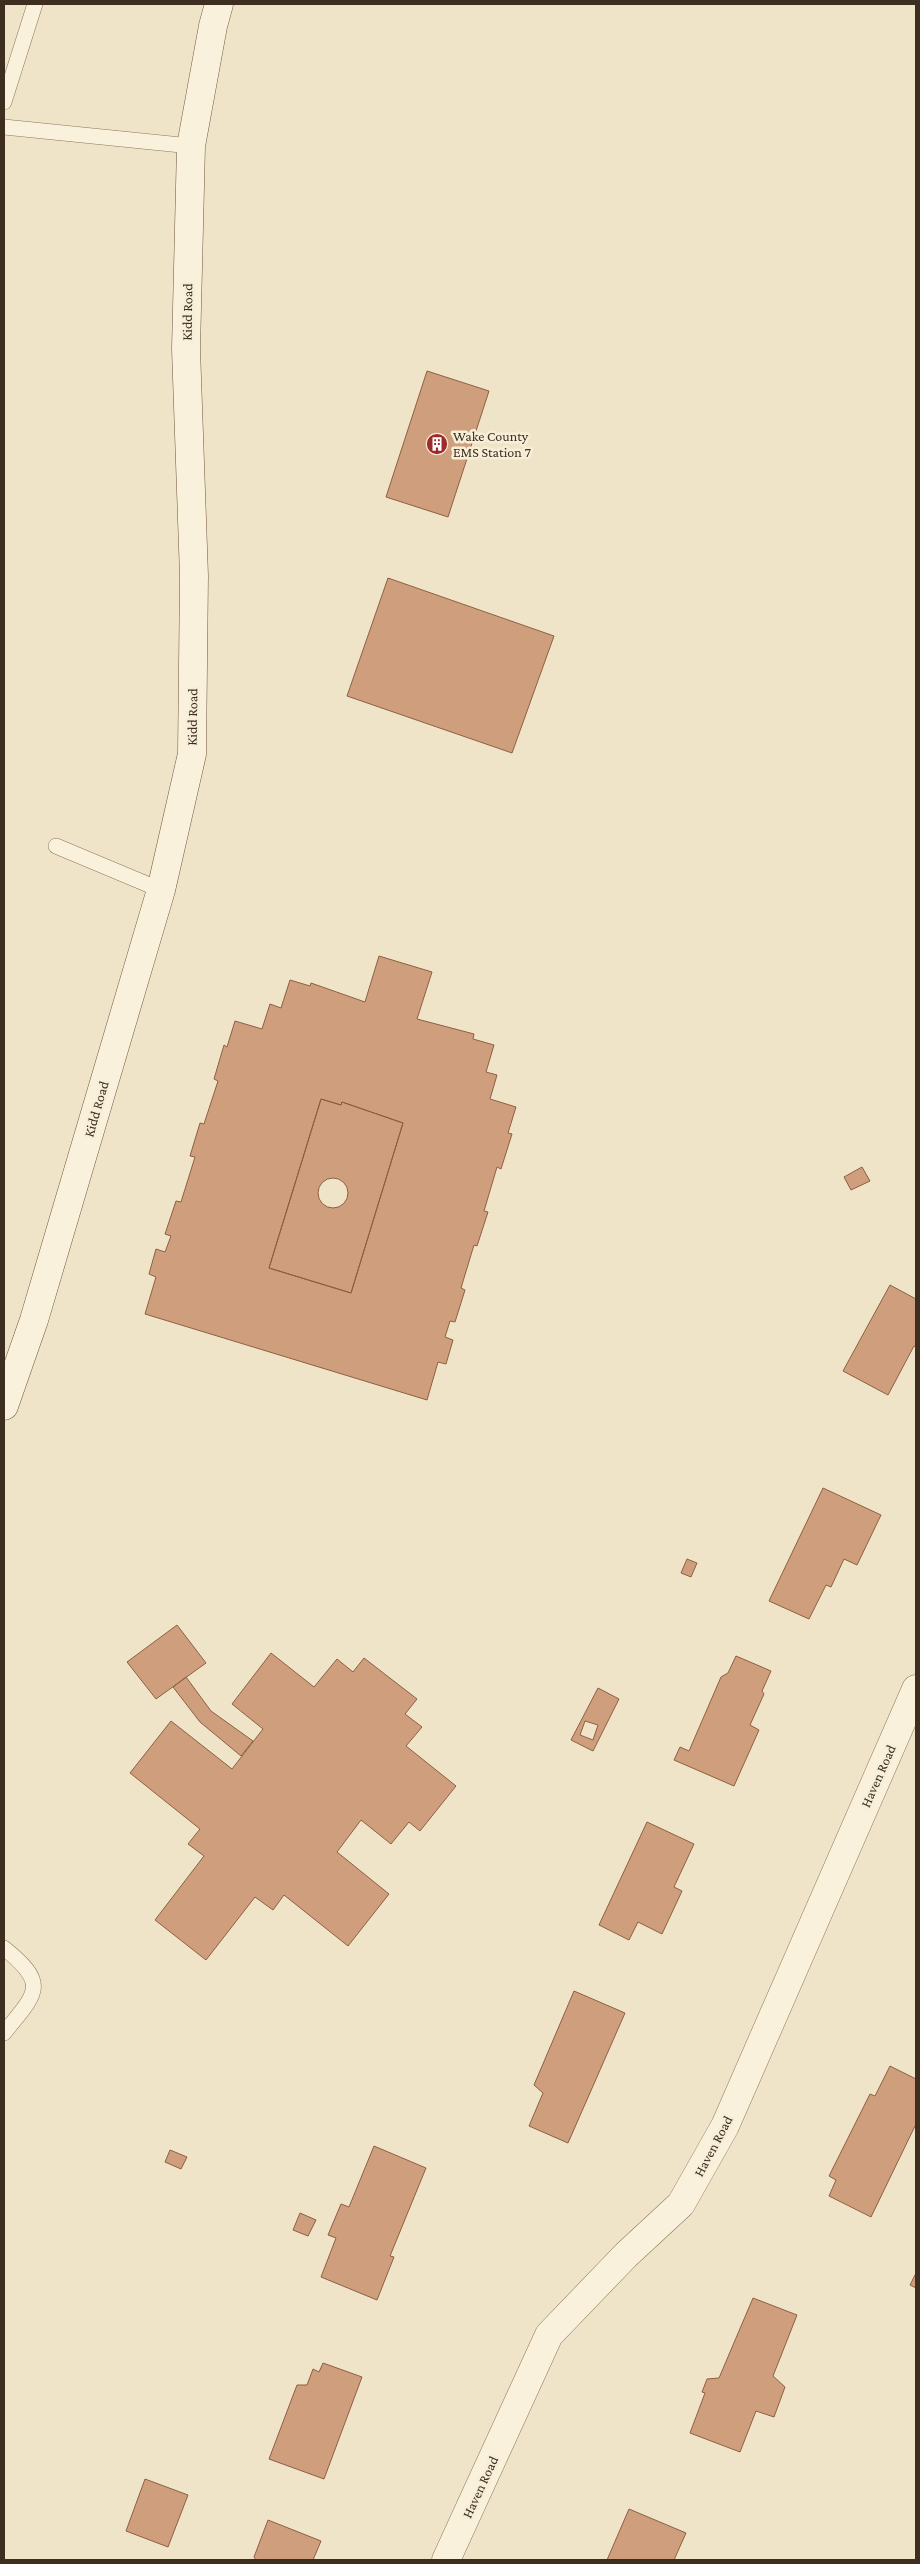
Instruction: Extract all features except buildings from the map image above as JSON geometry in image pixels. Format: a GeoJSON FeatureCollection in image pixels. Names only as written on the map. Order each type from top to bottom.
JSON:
{"type":"FeatureCollection","features":[{"type":"Feature","properties":{"kind":"street","name":"Kidd Road"},"geometry":{"type":"LineString","coordinates":[[5,1400],[34,1320],[161,890],[192,754],[194,576],[186,349],[192,146],[219,4]]}},
{"type":"Feature","properties":{"kind":"street","name":"Haven Road"},"geometry":{"type":"LineString","coordinates":[[446,2560],[549,2335],[626,2255],[681,2204],[726,2126],[916,1689]]}},
{"type":"Feature","properties":{"kind":"lane"},"geometry":{"type":"LineString","coordinates":[[4,102],[34,4]]}},
{"type":"Feature","properties":{"kind":"lane"},"geometry":{"type":"LineString","coordinates":[[4,127],[192,146]]}},
{"type":"Feature","properties":{"kind":"lane"},"geometry":{"type":"LineString","coordinates":[[56,846],[161,890]]}},
{"type":"Feature","properties":{"kind":"lane"},"geometry":{"type":"LineString","coordinates":[[4,1948],[25,1965],[32,1975],[35,1986],[31,2000],[4,2033]]}},
{"type":"Feature","properties":{"kind":"place","name":"Wake County EMS Station 7"},"geometry":{"type":"Point","coordinates":[437,444]}}]}
